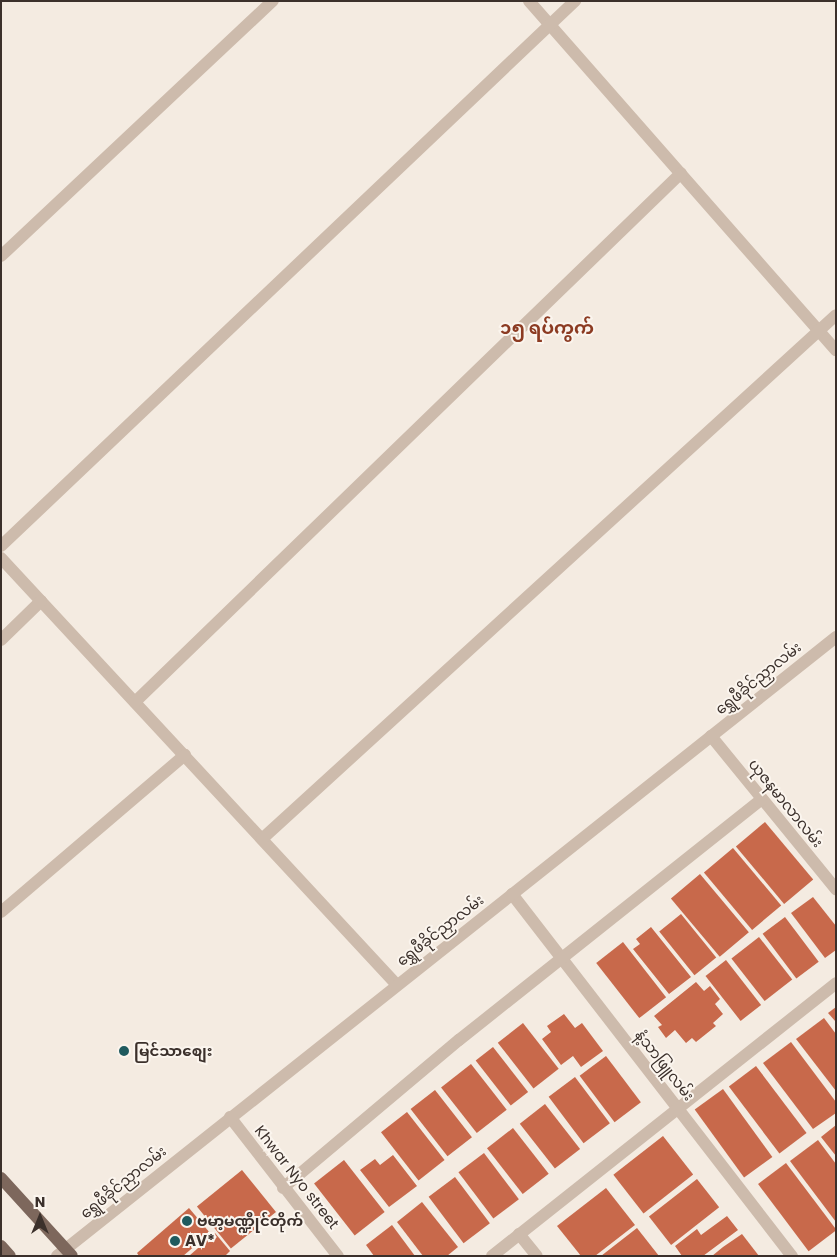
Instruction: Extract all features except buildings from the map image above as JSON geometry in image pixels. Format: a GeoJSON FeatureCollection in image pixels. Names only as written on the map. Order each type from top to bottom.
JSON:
{"type":"FeatureCollection","features":[{"type":"Feature","properties":{"kind":"main road"},"geometry":{"type":"LineString","coordinates":[[1,1178],[65,1253]]}},
{"type":"Feature","properties":{"kind":"main road"},"geometry":{"type":"LineString","coordinates":[[1,1246],[10,1256]]}},
{"type":"Feature","properties":{"kind":"street"},"geometry":{"type":"LineString","coordinates":[[1,256],[273,1]]}},
{"type":"Feature","properties":{"kind":"street"},"geometry":{"type":"LineString","coordinates":[[529,1],[836,350]]}},
{"type":"Feature","properties":{"kind":"street"},"geometry":{"type":"LineString","coordinates":[[1,546],[575,1]]}},
{"type":"Feature","properties":{"kind":"street"},"geometry":{"type":"LineString","coordinates":[[135,702],[681,173]]}},
{"type":"Feature","properties":{"kind":"street"},"geometry":{"type":"LineString","coordinates":[[262,839],[836,315]]}},
{"type":"Feature","properties":{"kind":"street"},"geometry":{"type":"LineString","coordinates":[[1,558],[397,985]]}},
{"type":"Feature","properties":{"kind":"street"},"geometry":{"type":"LineString","coordinates":[[1,640],[41,601]]}},
{"type":"Feature","properties":{"kind":"street","name":"ရွှေဖီခိုင်ညှာလမ်း"},"geometry":{"type":"LineString","coordinates":[[65,1253],[230,1117],[836,637]]}},
{"type":"Feature","properties":{"kind":"street","name":"ယုဇနမာလာလမ်း"},"geometry":{"type":"LineString","coordinates":[[711,736],[761,800],[836,889]]}},
{"type":"Feature","properties":{"kind":"street"},"geometry":{"type":"LineString","coordinates":[[1,912],[185,755]]}},
{"type":"Feature","properties":{"kind":"street"},"geometry":{"type":"LineString","coordinates":[[283,1188],[561,958],[761,800]]}},
{"type":"Feature","properties":{"kind":"street","name":"နံ့သာဖြူလမ်း"},"geometry":{"type":"LineString","coordinates":[[512,894],[792,1256]]}},
{"type":"Feature","properties":{"kind":"street"},"geometry":{"type":"LineString","coordinates":[[492,1256],[836,983]]}},
{"type":"Feature","properties":{"kind":"street","name":"Khwar Nyo street"},"geometry":{"type":"LineString","coordinates":[[230,1117],[283,1188],[338,1256]]}},
{"type":"Feature","properties":{"kind":"street"},"geometry":{"type":"LineString","coordinates":[[519,1234],[537,1256]]}},
{"type":"Feature","properties":{"kind":"place","name":"မြင်သာစျေး"},"geometry":{"type":"Point","coordinates":[124,1051]}},
{"type":"Feature","properties":{"kind":"place","name":"ဗမာ့မဏ္ဍိုင်တိုက်"},"geometry":{"type":"Point","coordinates":[187,1221]}},
{"type":"Feature","properties":{"kind":"place","name":"AV*"},"geometry":{"type":"Point","coordinates":[175,1241]}},
{"type":"Feature","properties":{"kind":"district","name":"၁၅ ရပ်ကွက်"},"geometry":{"type":"Point","coordinates":[547,328]}}]}
